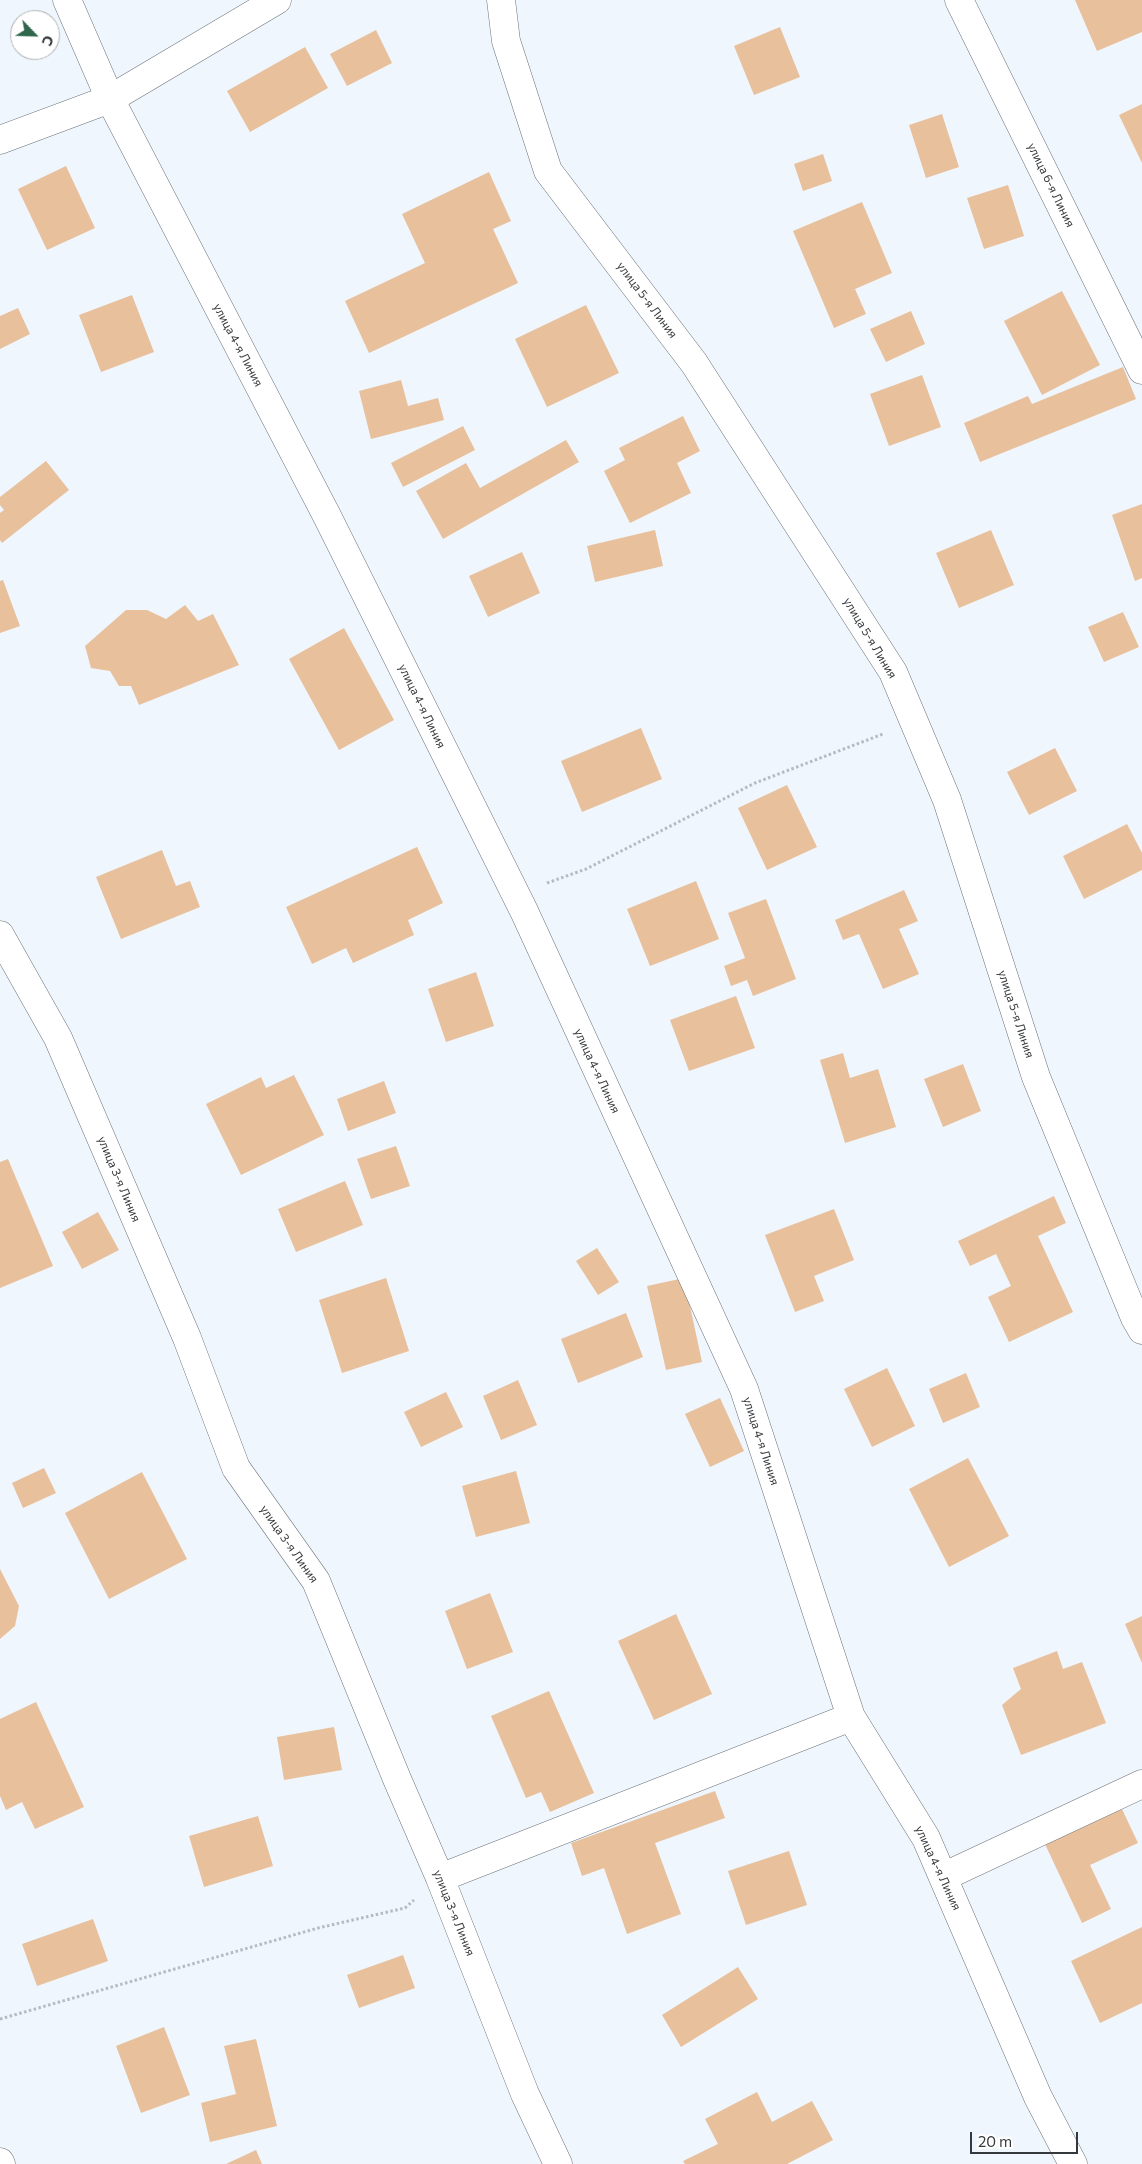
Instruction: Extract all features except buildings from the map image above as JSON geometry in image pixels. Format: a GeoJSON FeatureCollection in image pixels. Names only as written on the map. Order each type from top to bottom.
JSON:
{"type":"FeatureCollection","features":[{"type":"Feature","properties":{"kind":"street","name":"улица 4-я Линия"},"geometry":{"type":"LineString","coordinates":[[67,0],[110,99],[327,516],[515,894],[744,1389],[851,1717],[926,1838],[1038,2097],[1073,2164]]}},
{"type":"Feature","properties":{"kind":"street"},"geometry":{"type":"LineString","coordinates":[[0,140],[110,99],[277,0]]}},
{"type":"Feature","properties":{"kind":"street","name":"улица 5-я Линия"},"geometry":{"type":"LineString","coordinates":[[501,0],[506,41],[548,171],[694,363],[893,672],[947,800],[1036,1077],[1135,1318],[1142,1330]]}},
{"type":"Feature","properties":{"kind":"street","name":"улица 6-я Линия"},"geometry":{"type":"LineString","coordinates":[[959,0],[1142,370]]}},
{"type":"Feature","properties":{"kind":"street","name":"улица 3-я Линия"},"geometry":{"type":"LineString","coordinates":[[0,935],[58,1038],[187,1338],[236,1468],[316,1581],[397,1779],[440,1878],[525,2094],[558,2164]]}},
{"type":"Feature","properties":{"kind":"street"},"geometry":{"type":"LineString","coordinates":[[440,1878],[851,1717]]}},
{"type":"Feature","properties":{"kind":"street"},"geometry":{"type":"LineString","coordinates":[[943,1877],[1142,1784]]}},
{"type":"Feature","properties":{"kind":"path"},"geometry":{"type":"LineString","coordinates":[[515,894],[586,870],[756,783],[914,722]]}},
{"type":"Feature","properties":{"kind":"path"},"geometry":{"type":"LineString","coordinates":[[0,2019],[318,1928],[406,1908],[440,1878]]}}]}
